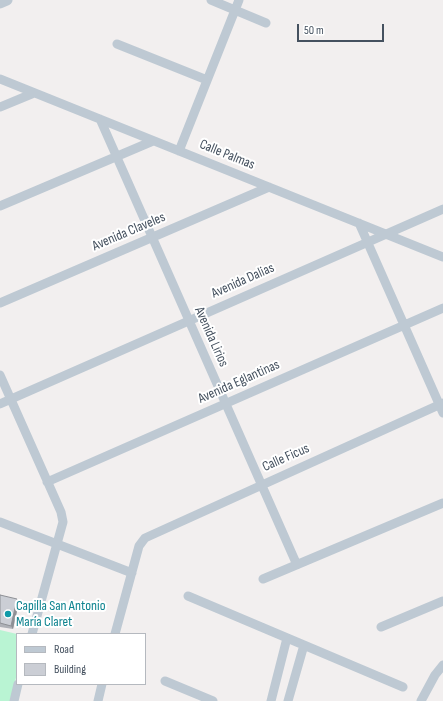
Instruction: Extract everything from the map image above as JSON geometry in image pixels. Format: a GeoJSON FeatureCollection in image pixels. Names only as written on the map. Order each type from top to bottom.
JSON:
{"type":"FeatureCollection","features":[{"type":"Feature","properties":{"kind":"street"},"geometry":{"type":"LineString","coordinates":[[0,3],[6,0]]}},
{"type":"Feature","properties":{"kind":"street"},"geometry":{"type":"LineString","coordinates":[[211,0],[266,23]]}},
{"type":"Feature","properties":{"kind":"street"},"geometry":{"type":"LineString","coordinates":[[178,151],[239,0]]}},
{"type":"Feature","properties":{"kind":"street"},"geometry":{"type":"LineString","coordinates":[[117,44],[207,80]]}},
{"type":"Feature","properties":{"kind":"street","name":"Calle Palmas"},"geometry":{"type":"LineString","coordinates":[[0,79],[443,257]]}},
{"type":"Feature","properties":{"kind":"street"},"geometry":{"type":"LineString","coordinates":[[0,107],[34,93]]}},
{"type":"Feature","properties":{"kind":"street","name":"Avenida Lirios"},"geometry":{"type":"LineString","coordinates":[[100,119],[297,566]]}},
{"type":"Feature","properties":{"kind":"street"},"geometry":{"type":"LineString","coordinates":[[0,206],[153,141]]}},
{"type":"Feature","properties":{"kind":"street","name":"Avenida Claveles"},"geometry":{"type":"LineString","coordinates":[[0,302],[269,187]]}},
{"type":"Feature","properties":{"kind":"street","name":"Avenida Dalias"},"geometry":{"type":"LineString","coordinates":[[0,404],[443,209]]}},
{"type":"Feature","properties":{"kind":"street"},"geometry":{"type":"LineString","coordinates":[[359,223],[442,407]]}},
{"type":"Feature","properties":{"kind":"street","name":"Avenida Eglantinas"},"geometry":{"type":"LineString","coordinates":[[47,482],[443,308]]}},
{"type":"Feature","properties":{"kind":"street"},"geometry":{"type":"LineString","coordinates":[[0,375],[60,512],[62,522],[32,633]]}},
{"type":"Feature","properties":{"kind":"street","name":"Calle Ficus"},"geometry":{"type":"LineString","coordinates":[[132,574],[141,542],[145,538],[261,485],[442,407]]}},
{"type":"Feature","properties":{"kind":"street"},"geometry":{"type":"LineString","coordinates":[[263,579],[297,566],[443,503]]}},
{"type":"Feature","properties":{"kind":"street"},"geometry":{"type":"LineString","coordinates":[[0,522],[132,574],[116,633]]}},
{"type":"Feature","properties":{"kind":"street"},"geometry":{"type":"LineString","coordinates":[[188,596],[403,687]]}},
{"type":"Feature","properties":{"kind":"street"},"geometry":{"type":"LineString","coordinates":[[381,627],[443,601]]}},
{"type":"Feature","properties":{"kind":"street"},"geometry":{"type":"LineString","coordinates":[[271,701],[287,638]]}},
{"type":"Feature","properties":{"kind":"street"},"geometry":{"type":"LineString","coordinates":[[288,701],[304,645]]}},
{"type":"Feature","properties":{"kind":"street"},"geometry":{"type":"LineString","coordinates":[[421,701],[435,675],[443,665]]}},
{"type":"Feature","properties":{"kind":"street"},"geometry":{"type":"LineString","coordinates":[[165,681],[213,701]]}},
{"type":"Feature","properties":{"kind":"street"},"geometry":{"type":"LineString","coordinates":[[14,701],[18,685]]}},
{"type":"Feature","properties":{"kind":"street"},"geometry":{"type":"LineString","coordinates":[[98,701],[102,685]]}},
{"type":"Feature","properties":{"kind":"green space"},"geometry":{"type":"Polygon","coordinates":[[[0,630],[16,634],[16,678],[10,701],[0,701],[0,630]]]}},
{"type":"Feature","properties":{"kind":"building","name":"Capilla San Antonio María Claret"},"geometry":{"type":"Polygon","coordinates":[[[0,595],[17,599],[11,626],[0,623],[0,595]]]}},
{"type":"Feature","properties":{"kind":"place","name":"Capilla San Antonio María Claret"},"geometry":{"type":"Point","coordinates":[8,614]}}]}
